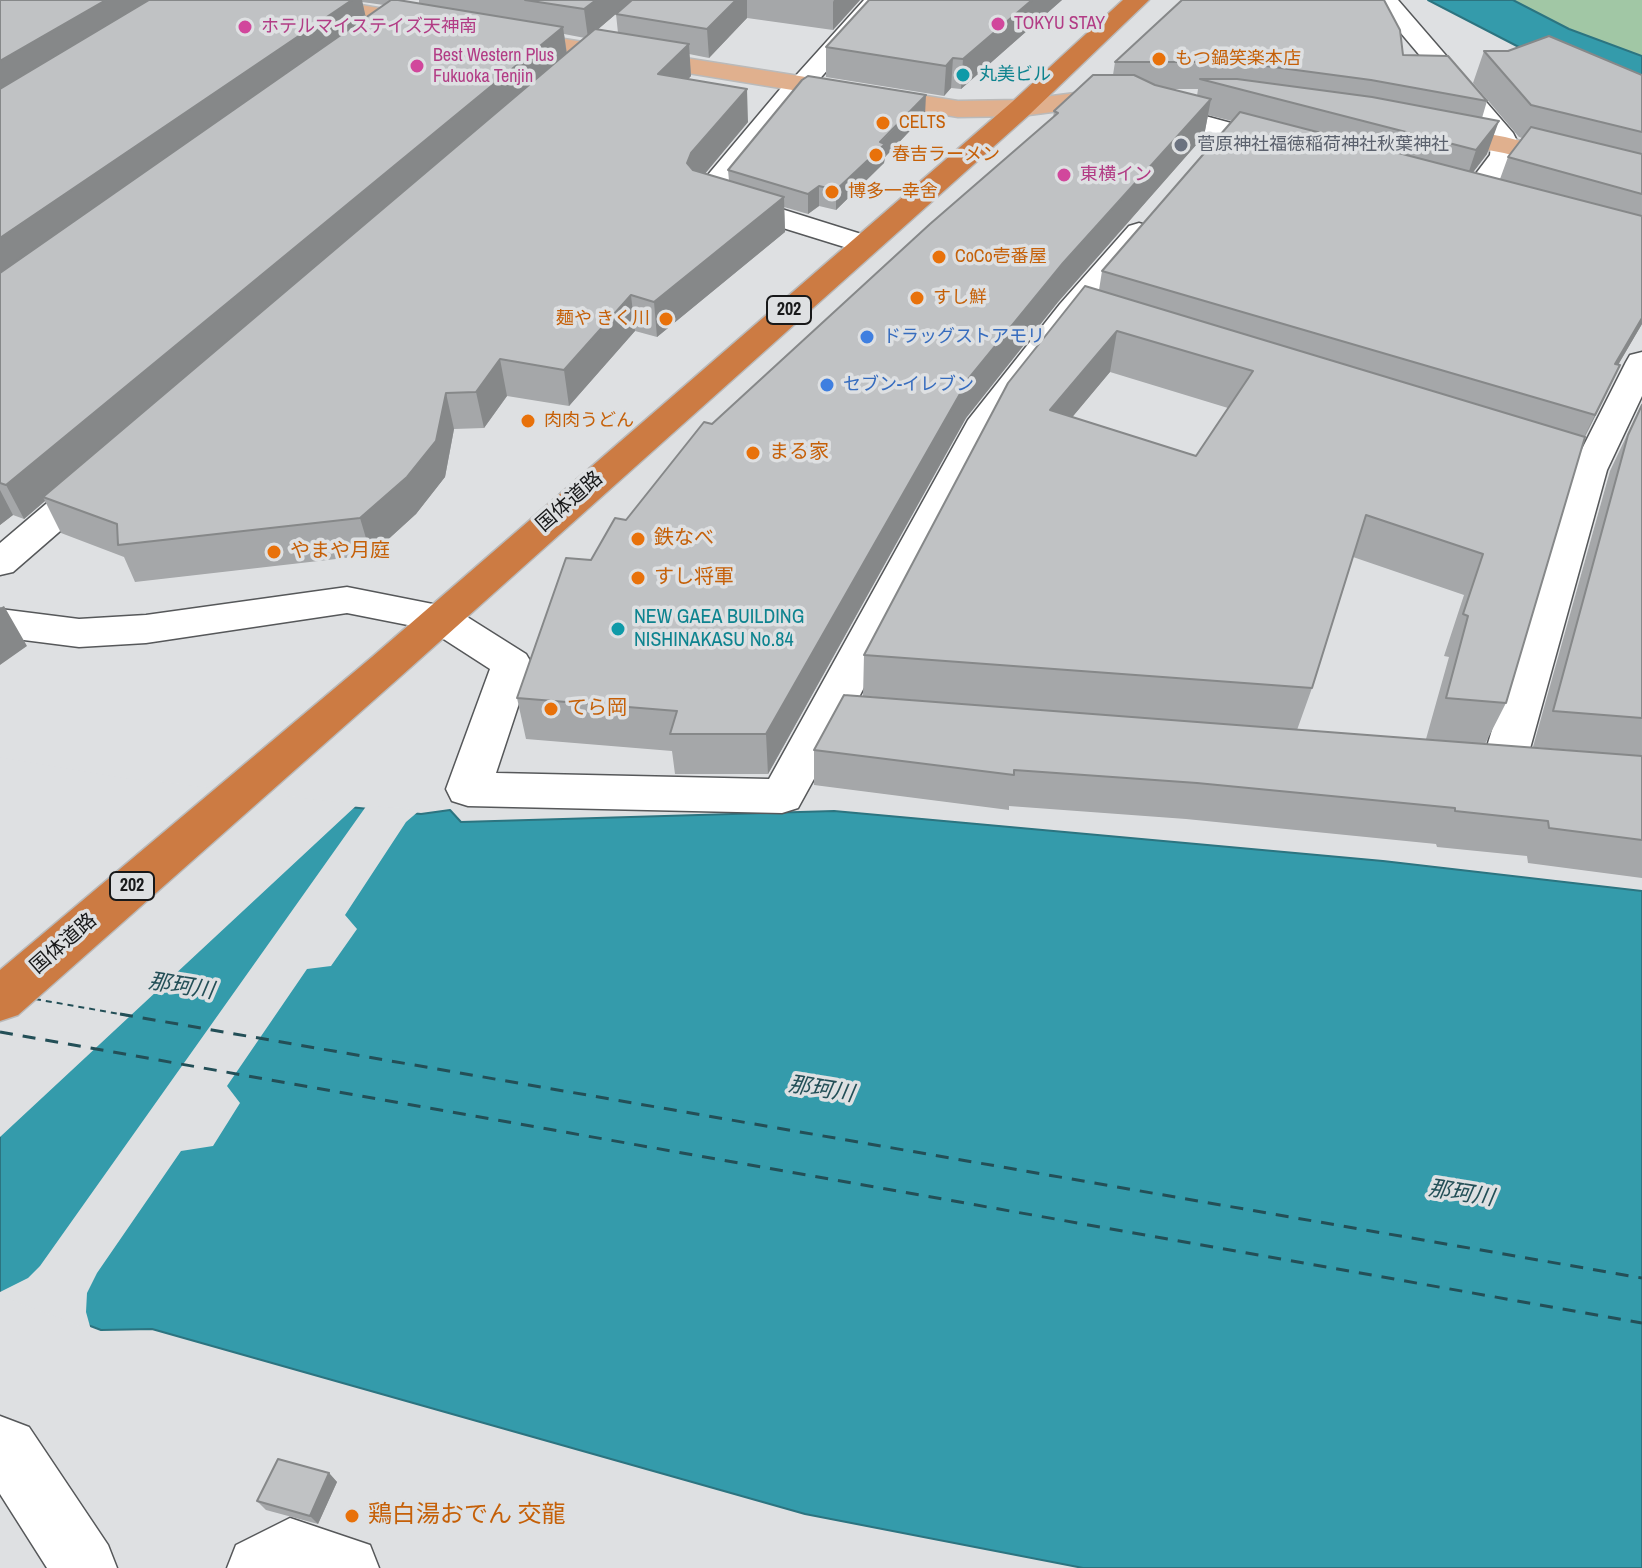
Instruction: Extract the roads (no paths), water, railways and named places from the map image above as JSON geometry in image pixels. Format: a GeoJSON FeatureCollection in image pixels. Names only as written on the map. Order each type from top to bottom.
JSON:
{"type":"FeatureCollection","features":[{"type":"Feature","properties":{"kind":"highway","name":"国体道路"},"geometry":{"type":"LineString","coordinates":[[0,1000],[1021,108],[1137,0]]}},
{"type":"Feature","properties":{"kind":"main road"},"geometry":{"type":"LineString","coordinates":[[291,0],[456,28]]}},
{"type":"Feature","properties":{"kind":"main road"},"geometry":{"type":"LineString","coordinates":[[487,33],[603,43],[800,86],[958,109],[1021,108],[1083,100],[1130,99]]}},
{"type":"Feature","properties":{"kind":"main road"},"geometry":{"type":"LineString","coordinates":[[1405,127],[1505,145],[1642,180]]}},
{"type":"Feature","properties":{"kind":"street"},"geometry":{"type":"LineString","coordinates":[[373,35],[419,0]]}},
{"type":"Feature","properties":{"kind":"street"},"geometry":{"type":"LineString","coordinates":[[864,244],[706,195],[790,93],[800,86],[877,0]]}},
{"type":"Feature","properties":{"kind":"street"},"geometry":{"type":"LineString","coordinates":[[1385,0],[1500,133],[1505,145],[1504,156],[1484,199],[1442,188]]}},
{"type":"Feature","properties":{"kind":"street"},"geometry":{"type":"LineString","coordinates":[[559,81],[603,43]]}},
{"type":"Feature","properties":{"kind":"street"},"geometry":{"type":"LineString","coordinates":[[1130,99],[1158,113],[1303,151]]}},
{"type":"Feature","properties":{"kind":"street"},"geometry":{"type":"LineString","coordinates":[[0,623],[79,633],[146,629],[347,600],[439,618],[512,664],[468,789],[782,796],[985,420],[1086,316],[1164,203]]}},
{"type":"Feature","properties":{"kind":"street"},"geometry":{"type":"LineString","coordinates":[[1550,767],[1488,762],[1589,470],[1642,362]]}},
{"type":"Feature","properties":{"kind":"street"},"geometry":{"type":"LineString","coordinates":[[1482,437],[1589,470]]}},
{"type":"Feature","properties":{"kind":"street"},"geometry":{"type":"LineString","coordinates":[[0,563],[118,461]]}},
{"type":"Feature","properties":{"kind":"street"},"geometry":{"type":"LineString","coordinates":[[830,712],[940,721]]}},
{"type":"Feature","properties":{"kind":"street"},"geometry":{"type":"LineString","coordinates":[[0,1447],[7,1449],[85,1568]]}},
{"type":"Feature","properties":{"kind":"street"},"geometry":{"type":"LineString","coordinates":[[259,1568],[290,1550],[347,1568]]}},
{"type":"Feature","properties":{"kind":"water"},"geometry":{"type":"Polygon","coordinates":[[[1428,0],[1513,0],[1569,29],[1642,56],[1642,98],[1542,59],[1428,0]]]}},
{"type":"Feature","properties":{"kind":"water","name":"那珂川"},"geometry":{"type":"Polygon","coordinates":[[[0,761],[125,782],[359,808],[421,814],[450,810],[461,822],[834,811],[1383,861],[1642,891],[1642,1568],[1083,1568],[805,1514],[152,1329],[101,1330],[0,1292],[0,761]]]}},
{"type":"Feature","properties":{"kind":"place","name":"TOKYU STAY"},"geometry":{"type":"Point","coordinates":[998,24]}},
{"type":"Feature","properties":{"kind":"place","name":"ホテルマイステイズ天神南"},"geometry":{"type":"Point","coordinates":[245,27]}},
{"type":"Feature","properties":{"kind":"place","name":"もつ鍋笑楽本店"},"geometry":{"type":"Point","coordinates":[1159,59]}},
{"type":"Feature","properties":{"kind":"place","name":"Best Western Plus Fukuoka Tenjin"},"geometry":{"type":"Point","coordinates":[417,66]}},
{"type":"Feature","properties":{"kind":"place","name":"丸美ビル"},"geometry":{"type":"Point","coordinates":[963,75]}},
{"type":"Feature","properties":{"kind":"place","name":"CELTS"},"geometry":{"type":"Point","coordinates":[883,123]}},
{"type":"Feature","properties":{"kind":"place","name":"菅原神社福徳稲荷神社秋葉神社"},"geometry":{"type":"Point","coordinates":[1181,145]}},
{"type":"Feature","properties":{"kind":"place","name":"春吉ラーメン"},"geometry":{"type":"Point","coordinates":[876,155]}},
{"type":"Feature","properties":{"kind":"place","name":"東横イン"},"geometry":{"type":"Point","coordinates":[1064,175]}},
{"type":"Feature","properties":{"kind":"place","name":"博多一幸舍"},"geometry":{"type":"Point","coordinates":[832,192]}},
{"type":"Feature","properties":{"kind":"place","name":"CoCo壱番屋"},"geometry":{"type":"Point","coordinates":[939,257]}},
{"type":"Feature","properties":{"kind":"place","name":"すし鮮"},"geometry":{"type":"Point","coordinates":[917,298]}},
{"type":"Feature","properties":{"kind":"place","name":"麺や きく川"},"geometry":{"type":"Point","coordinates":[666,319]}},
{"type":"Feature","properties":{"kind":"place","name":"ドラッグストアモリ"},"geometry":{"type":"Point","coordinates":[867,337]}},
{"type":"Feature","properties":{"kind":"place","name":"セブン-イレブン"},"geometry":{"type":"Point","coordinates":[827,385]}},
{"type":"Feature","properties":{"kind":"place","name":"肉肉うどん"},"geometry":{"type":"Point","coordinates":[528,421]}},
{"type":"Feature","properties":{"kind":"place","name":"まる家"},"geometry":{"type":"Point","coordinates":[753,453]}},
{"type":"Feature","properties":{"kind":"place","name":"鉄なべ"},"geometry":{"type":"Point","coordinates":[638,539]}},
{"type":"Feature","properties":{"kind":"place","name":"やまや月庭"},"geometry":{"type":"Point","coordinates":[274,552]}},
{"type":"Feature","properties":{"kind":"place","name":"すし将軍"},"geometry":{"type":"Point","coordinates":[638,578]}},
{"type":"Feature","properties":{"kind":"place","name":"NEW GAEA BUILDING NISHINAKASU No.84"},"geometry":{"type":"Point","coordinates":[618,629]}},
{"type":"Feature","properties":{"kind":"place","name":"てら岡"},"geometry":{"type":"Point","coordinates":[551,709]}},
{"type":"Feature","properties":{"kind":"place","name":"鶏白湯おでん 交龍"},"geometry":{"type":"Point","coordinates":[352,1516]}}]}
